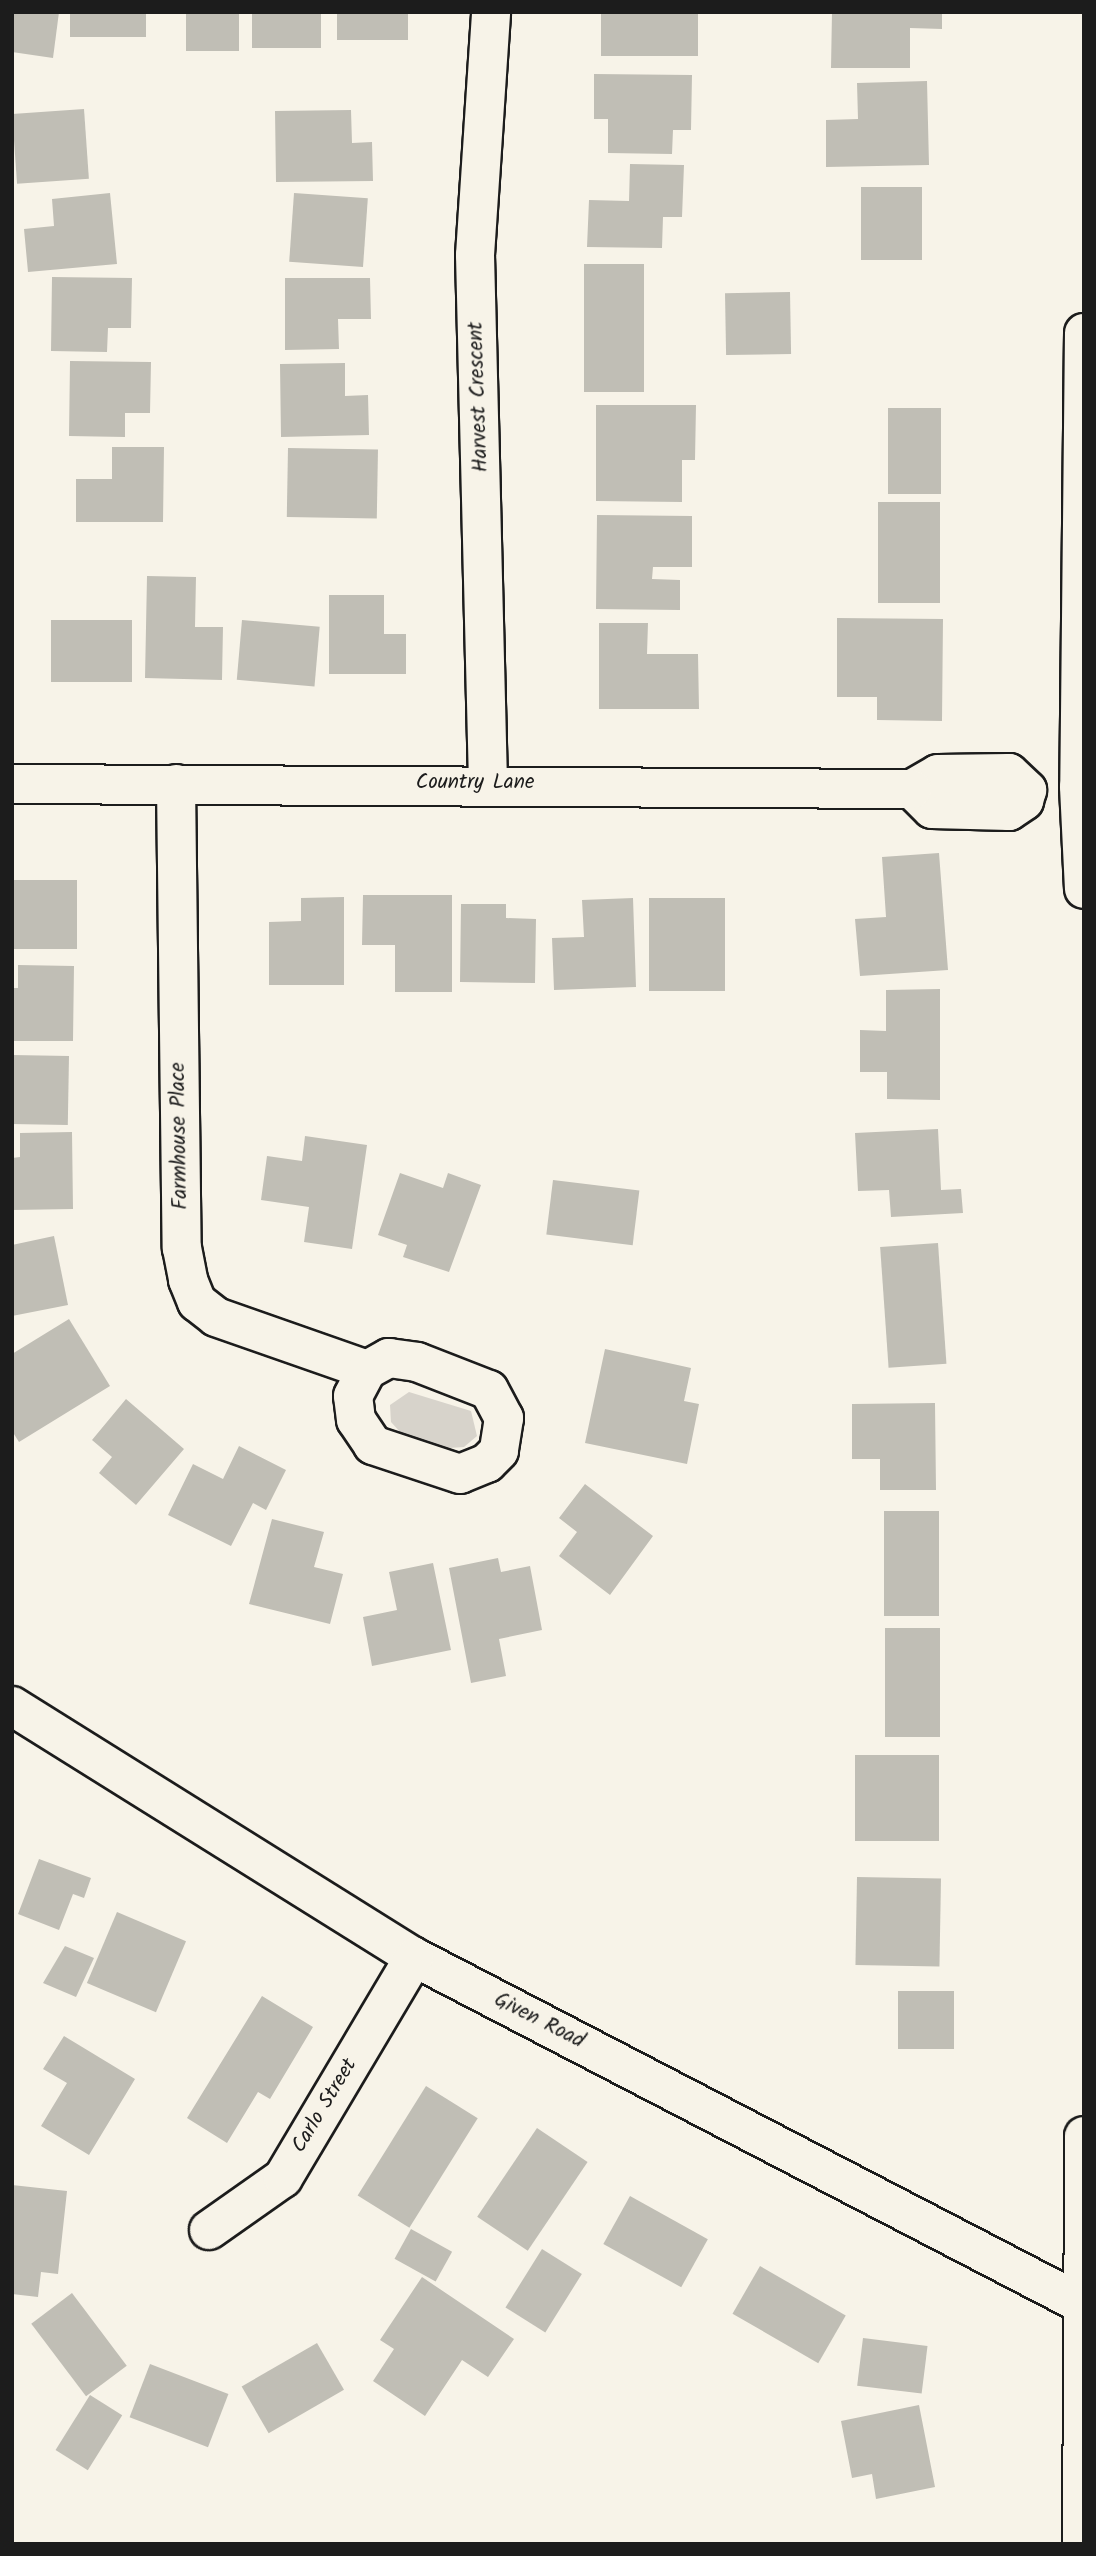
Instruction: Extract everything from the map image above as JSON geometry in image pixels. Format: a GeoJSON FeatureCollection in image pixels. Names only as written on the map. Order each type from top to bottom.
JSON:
{"type":"FeatureCollection","features":[{"type":"Feature","properties":{"kind":"street","name":"Harvest Crescent"},"geometry":{"type":"LineString","coordinates":[[488,783],[475,255],[491,12]]}},
{"type":"Feature","properties":{"kind":"street"},"geometry":{"type":"LineString","coordinates":[[1084,332],[1079,787],[1084,889]]}},
{"type":"Feature","properties":{"kind":"street","name":"Country Lane"},"geometry":{"type":"LineString","coordinates":[[25,784],[488,783],[912,789],[938,774],[1009,773],[1027,790],[1079,787]]}},
{"type":"Feature","properties":{"kind":"street","name":"Farmhouse Place"},"geometry":{"type":"LineString","coordinates":[[176,784],[182,1248],[188,1280],[197,1302],[240,1329],[367,1370]]}},
{"type":"Feature","properties":{"kind":"street","name":"Given Road"},"geometry":{"type":"LineString","coordinates":[[12,1706],[414,1957],[1084,2305]]}},
{"type":"Feature","properties":{"kind":"street","name":"Carlo Street"},"geometry":{"type":"LineString","coordinates":[[209,2230],[283,2178],[414,1957]]}},
{"type":"Feature","properties":{"kind":"street"},"geometry":{"type":"LineString","coordinates":[[1082,2544],[1084,2136]]}},
{"type":"Feature","properties":{"kind":"shaded area"},"geometry":{"type":"Polygon","coordinates":[[[409,1392],[471,1411],[477,1436],[464,1447],[449,1448],[401,1433],[391,1422],[390,1405],[409,1392]]]}},
{"type":"Feature","properties":{"kind":"building"},"geometry":{"type":"Polygon","coordinates":[[[12,12],[59,12],[53,58],[12,52],[12,12]]]}},
{"type":"Feature","properties":{"kind":"building"},"geometry":{"type":"Polygon","coordinates":[[[70,12],[146,12],[146,37],[70,37],[70,12]]]}},
{"type":"Feature","properties":{"kind":"building"},"geometry":{"type":"Polygon","coordinates":[[[186,12],[239,12],[239,51],[186,51],[186,12]]]}},
{"type":"Feature","properties":{"kind":"building"},"geometry":{"type":"Polygon","coordinates":[[[252,12],[321,12],[321,48],[252,48],[252,12]]]}},
{"type":"Feature","properties":{"kind":"building"},"geometry":{"type":"Polygon","coordinates":[[[337,12],[408,12],[408,40],[337,40],[337,12]]]}},
{"type":"Feature","properties":{"kind":"building"},"geometry":{"type":"Polygon","coordinates":[[[601,12],[698,12],[698,56],[601,56],[601,12]]]}},
{"type":"Feature","properties":{"kind":"building"},"geometry":{"type":"Polygon","coordinates":[[[832,12],[942,12],[942,29],[910,28],[910,68],[831,68],[832,12]]]}},
{"type":"Feature","properties":{"kind":"building"},"geometry":{"type":"Polygon","coordinates":[[[594,74],[692,75],[691,130],[673,130],[672,154],[608,153],[608,119],[594,119],[594,74]]]}},
{"type":"Feature","properties":{"kind":"building"},"geometry":{"type":"Polygon","coordinates":[[[927,81],[929,165],[826,167],[826,120],[858,119],[857,83],[927,81]]]}},
{"type":"Feature","properties":{"kind":"building"},"geometry":{"type":"Polygon","coordinates":[[[84,109],[89,179],[17,184],[12,114],[84,109]]]}},
{"type":"Feature","properties":{"kind":"building"},"geometry":{"type":"Polygon","coordinates":[[[351,110],[352,143],[372,142],[373,181],[276,182],[275,111],[351,110]]]}},
{"type":"Feature","properties":{"kind":"building"},"geometry":{"type":"Polygon","coordinates":[[[630,164],[684,165],[682,217],[663,217],[662,248],[587,247],[589,200],[629,201],[630,164]]]}},
{"type":"Feature","properties":{"kind":"building"},"geometry":{"type":"Polygon","coordinates":[[[861,187],[922,187],[922,260],[861,260],[861,187]]]}},
{"type":"Feature","properties":{"kind":"building"},"geometry":{"type":"Polygon","coordinates":[[[110,193],[117,264],[28,272],[24,229],[54,226],[52,199],[110,193]]]}},
{"type":"Feature","properties":{"kind":"building"},"geometry":{"type":"Polygon","coordinates":[[[294,193],[368,198],[363,267],[289,262],[294,193]]]}},
{"type":"Feature","properties":{"kind":"building"},"geometry":{"type":"Polygon","coordinates":[[[584,264],[644,264],[644,392],[584,392],[584,264]]]}},
{"type":"Feature","properties":{"kind":"building"},"geometry":{"type":"Polygon","coordinates":[[[52,277],[132,278],[131,328],[108,328],[107,352],[51,351],[52,277]]]}},
{"type":"Feature","properties":{"kind":"building"},"geometry":{"type":"Polygon","coordinates":[[[285,278],[370,278],[371,319],[338,319],[339,349],[285,350],[285,278]]]}},
{"type":"Feature","properties":{"kind":"building"},"geometry":{"type":"Polygon","coordinates":[[[790,292],[791,354],[726,355],[725,293],[790,292]]]}},
{"type":"Feature","properties":{"kind":"building"},"geometry":{"type":"Polygon","coordinates":[[[70,361],[151,362],[150,413],[125,413],[125,437],[69,436],[70,361]]]}},
{"type":"Feature","properties":{"kind":"building"},"geometry":{"type":"Polygon","coordinates":[[[345,363],[345,396],[368,395],[369,435],[281,437],[280,364],[345,363]]]}},
{"type":"Feature","properties":{"kind":"building"},"geometry":{"type":"Polygon","coordinates":[[[596,405],[696,405],[695,460],[682,460],[682,502],[596,501],[596,405]]]}},
{"type":"Feature","properties":{"kind":"building"},"geometry":{"type":"Polygon","coordinates":[[[888,408],[941,408],[941,494],[888,494],[888,408]]]}},
{"type":"Feature","properties":{"kind":"building"},"geometry":{"type":"Polygon","coordinates":[[[112,447],[164,447],[163,522],[76,522],[76,479],[112,479],[112,447]]]}},
{"type":"Feature","properties":{"kind":"building"},"geometry":{"type":"Polygon","coordinates":[[[288,448],[378,450],[377,519],[287,517],[288,448]]]}},
{"type":"Feature","properties":{"kind":"building"},"geometry":{"type":"Polygon","coordinates":[[[878,502],[940,502],[940,603],[878,603],[878,502]]]}},
{"type":"Feature","properties":{"kind":"building"},"geometry":{"type":"Polygon","coordinates":[[[597,515],[692,516],[692,567],[653,567],[652,579],[680,580],[680,610],[596,609],[597,515]]]}},
{"type":"Feature","properties":{"kind":"building"},"geometry":{"type":"Polygon","coordinates":[[[147,576],[196,577],[195,627],[223,627],[222,680],[145,678],[147,576]]]}},
{"type":"Feature","properties":{"kind":"building"},"geometry":{"type":"Polygon","coordinates":[[[329,595],[384,595],[384,634],[406,634],[406,674],[329,674],[329,595]]]}},
{"type":"Feature","properties":{"kind":"building"},"geometry":{"type":"Polygon","coordinates":[[[837,618],[943,619],[942,721],[877,720],[877,697],[837,697],[837,618]]]}},
{"type":"Feature","properties":{"kind":"building"},"geometry":{"type":"Polygon","coordinates":[[[51,620],[132,620],[132,682],[51,682],[51,620]]]}},
{"type":"Feature","properties":{"kind":"building"},"geometry":{"type":"Polygon","coordinates":[[[242,620],[320,627],[314,687],[237,680],[242,620]]]}},
{"type":"Feature","properties":{"kind":"building"},"geometry":{"type":"Polygon","coordinates":[[[599,623],[648,623],[647,654],[698,654],[699,709],[599,709],[599,623]]]}},
{"type":"Feature","properties":{"kind":"building"},"geometry":{"type":"Polygon","coordinates":[[[939,853],[948,970],[860,976],[855,919],[886,917],[882,857],[939,853]]]}},
{"type":"Feature","properties":{"kind":"building"},"geometry":{"type":"Polygon","coordinates":[[[12,880],[77,880],[77,949],[12,949],[12,880]]]}},
{"type":"Feature","properties":{"kind":"building"},"geometry":{"type":"Polygon","coordinates":[[[363,895],[452,895],[452,992],[395,992],[395,945],[362,945],[363,895]]]}},
{"type":"Feature","properties":{"kind":"building"},"geometry":{"type":"Polygon","coordinates":[[[344,897],[344,985],[269,985],[269,922],[301,921],[301,898],[344,897]]]}},
{"type":"Feature","properties":{"kind":"building"},"geometry":{"type":"Polygon","coordinates":[[[633,898],[636,987],[554,990],[552,938],[584,937],[582,900],[633,898]]]}},
{"type":"Feature","properties":{"kind":"building"},"geometry":{"type":"Polygon","coordinates":[[[649,898],[725,898],[725,991],[649,991],[649,898]]]}},
{"type":"Feature","properties":{"kind":"building"},"geometry":{"type":"Polygon","coordinates":[[[461,904],[506,904],[506,918],[536,919],[535,983],[460,982],[461,904]]]}},
{"type":"Feature","properties":{"kind":"building"},"geometry":{"type":"Polygon","coordinates":[[[18,965],[74,966],[73,1041],[12,1041],[12,988],[18,988],[18,965]]]}},
{"type":"Feature","properties":{"kind":"building"},"geometry":{"type":"Polygon","coordinates":[[[940,989],[940,1100],[887,1099],[887,1072],[860,1072],[860,1030],[886,1031],[886,990],[940,989]]]}},
{"type":"Feature","properties":{"kind":"building"},"geometry":{"type":"Polygon","coordinates":[[[12,1055],[69,1056],[68,1125],[12,1124],[12,1055]]]}},
{"type":"Feature","properties":{"kind":"building"},"geometry":{"type":"Polygon","coordinates":[[[938,1129],[941,1190],[961,1189],[963,1213],[891,1217],[889,1190],[858,1191],[855,1133],[938,1129]]]}},
{"type":"Feature","properties":{"kind":"building"},"geometry":{"type":"Polygon","coordinates":[[[72,1132],[73,1209],[12,1210],[12,1158],[20,1157],[20,1133],[72,1132]]]}},
{"type":"Feature","properties":{"kind":"building"},"geometry":{"type":"Polygon","coordinates":[[[305,1136],[367,1145],[352,1249],[304,1242],[309,1207],[261,1200],[267,1156],[302,1161],[305,1136]]]}},
{"type":"Feature","properties":{"kind":"building"},"geometry":{"type":"Polygon","coordinates":[[[400,1173],[443,1188],[448,1173],[481,1185],[449,1272],[403,1257],[407,1245],[378,1235],[400,1173]]]}},
{"type":"Feature","properties":{"kind":"building"},"geometry":{"type":"Polygon","coordinates":[[[553,1180],[639,1191],[633,1245],[546,1235],[553,1180]]]}},
{"type":"Feature","properties":{"kind":"building"},"geometry":{"type":"Polygon","coordinates":[[[54,1236],[68,1305],[12,1316],[12,1245],[54,1236]]]}},
{"type":"Feature","properties":{"kind":"building"},"geometry":{"type":"Polygon","coordinates":[[[938,1243],[946,1364],[889,1368],[880,1247],[938,1243]]]}},
{"type":"Feature","properties":{"kind":"building"},"geometry":{"type":"Polygon","coordinates":[[[69,1319],[110,1386],[19,1442],[12,1431],[12,1354],[69,1319]]]}},
{"type":"Feature","properties":{"kind":"building"},"geometry":{"type":"Polygon","coordinates":[[[605,1349],[691,1368],[684,1401],[699,1404],[687,1464],[585,1443],[605,1349]]]}},
{"type":"Feature","properties":{"kind":"building"},"geometry":{"type":"Polygon","coordinates":[[[126,1399],[184,1449],[136,1505],[99,1473],[112,1457],[92,1440],[126,1399]]]}},
{"type":"Feature","properties":{"kind":"building"},"geometry":{"type":"Polygon","coordinates":[[[935,1403],[936,1490],[880,1490],[880,1459],[852,1459],[852,1404],[935,1403]]]}},
{"type":"Feature","properties":{"kind":"building"},"geometry":{"type":"Polygon","coordinates":[[[239,1446],[286,1470],[266,1510],[253,1503],[231,1546],[168,1515],[193,1464],[223,1479],[239,1446]]]}},
{"type":"Feature","properties":{"kind":"building"},"geometry":{"type":"Polygon","coordinates":[[[585,1484],[653,1536],[610,1595],[559,1556],[577,1532],[559,1518],[585,1484]]]}},
{"type":"Feature","properties":{"kind":"building"},"geometry":{"type":"Polygon","coordinates":[[[884,1511],[939,1511],[939,1616],[884,1616],[884,1511]]]}},
{"type":"Feature","properties":{"kind":"building"},"geometry":{"type":"Polygon","coordinates":[[[272,1519],[324,1532],[314,1567],[343,1574],[330,1624],[249,1604],[272,1519]]]}},
{"type":"Feature","properties":{"kind":"building"},"geometry":{"type":"Polygon","coordinates":[[[498,1558],[501,1572],[530,1566],[542,1630],[499,1639],[506,1676],[471,1683],[449,1568],[498,1558]]]}},
{"type":"Feature","properties":{"kind":"building"},"geometry":{"type":"Polygon","coordinates":[[[433,1563],[451,1650],[372,1666],[363,1617],[397,1610],[389,1572],[433,1563]]]}},
{"type":"Feature","properties":{"kind":"building"},"geometry":{"type":"Polygon","coordinates":[[[885,1628],[940,1628],[940,1737],[885,1737],[885,1628]]]}},
{"type":"Feature","properties":{"kind":"building"},"geometry":{"type":"Polygon","coordinates":[[[855,1755],[939,1755],[939,1841],[855,1841],[855,1755]]]}},
{"type":"Feature","properties":{"kind":"building"},"geometry":{"type":"Polygon","coordinates":[[[39,1859],[91,1878],[84,1898],[73,1894],[59,1930],[18,1914],[39,1859]]]}},
{"type":"Feature","properties":{"kind":"building"},"geometry":{"type":"Polygon","coordinates":[[[857,1877],[941,1878],[939,1966],[855,1965],[857,1877]]]}},
{"type":"Feature","properties":{"kind":"building"},"geometry":{"type":"Polygon","coordinates":[[[117,1912],[186,1941],[156,2012],[87,1983],[117,1912]]]}},
{"type":"Feature","properties":{"kind":"building"},"geometry":{"type":"Polygon","coordinates":[[[65,1946],[94,1958],[76,1997],[43,1983],[65,1946]]]}},
{"type":"Feature","properties":{"kind":"building"},"geometry":{"type":"Polygon","coordinates":[[[898,1991],[954,1991],[954,2049],[898,2049],[898,1991]]]}},
{"type":"Feature","properties":{"kind":"building"},"geometry":{"type":"Polygon","coordinates":[[[262,1996],[313,2027],[270,2099],[258,2092],[227,2143],[187,2118],[262,1996]]]}},
{"type":"Feature","properties":{"kind":"building"},"geometry":{"type":"Polygon","coordinates":[[[64,2036],[135,2079],[89,2155],[41,2126],[67,2083],[43,2069],[64,2036]]]}},
{"type":"Feature","properties":{"kind":"building"},"geometry":{"type":"Polygon","coordinates":[[[426,2086],[478,2118],[409,2228],[358,2195],[426,2086]]]}},
{"type":"Feature","properties":{"kind":"building"},"geometry":{"type":"Polygon","coordinates":[[[537,2128],[588,2162],[528,2251],[477,2217],[537,2128]]]}},
{"type":"Feature","properties":{"kind":"building"},"geometry":{"type":"Polygon","coordinates":[[[12,2185],[67,2191],[58,2274],[41,2272],[38,2297],[12,2294],[12,2185]]]}},
{"type":"Feature","properties":{"kind":"building"},"geometry":{"type":"Polygon","coordinates":[[[630,2196],[708,2239],[681,2287],[603,2244],[630,2196]]]}},
{"type":"Feature","properties":{"kind":"building"},"geometry":{"type":"Polygon","coordinates":[[[411,2229],[452,2252],[436,2282],[395,2259],[411,2229]]]}},
{"type":"Feature","properties":{"kind":"building"},"geometry":{"type":"Polygon","coordinates":[[[542,2249],[582,2274],[545,2332],[505,2308],[542,2249]]]}},
{"type":"Feature","properties":{"kind":"building"},"geometry":{"type":"Polygon","coordinates":[[[760,2266],[846,2316],[818,2363],[733,2314],[760,2266]]]}},
{"type":"Feature","properties":{"kind":"building"},"geometry":{"type":"Polygon","coordinates":[[[422,2277],[514,2339],[488,2377],[462,2360],[425,2416],[373,2381],[394,2349],[380,2340],[422,2277]]]}},
{"type":"Feature","properties":{"kind":"building"},"geometry":{"type":"Polygon","coordinates":[[[72,2293],[127,2366],[86,2396],[31,2324],[72,2293]]]}},
{"type":"Feature","properties":{"kind":"building"},"geometry":{"type":"Polygon","coordinates":[[[863,2338],[928,2346],[922,2394],[857,2386],[863,2338]]]}},
{"type":"Feature","properties":{"kind":"building"},"geometry":{"type":"Polygon","coordinates":[[[317,2343],[344,2390],[269,2433],[242,2386],[317,2343]]]}},
{"type":"Feature","properties":{"kind":"building"},"geometry":{"type":"Polygon","coordinates":[[[150,2364],[228,2394],[208,2447],[130,2417],[150,2364]]]}},
{"type":"Feature","properties":{"kind":"building"},"geometry":{"type":"Polygon","coordinates":[[[90,2395],[122,2415],[88,2470],[56,2450],[90,2395]]]}},
{"type":"Feature","properties":{"kind":"building"},"geometry":{"type":"Polygon","coordinates":[[[919,2405],[935,2487],[876,2499],[872,2474],[852,2478],[841,2421],[919,2405]]]}}]}
